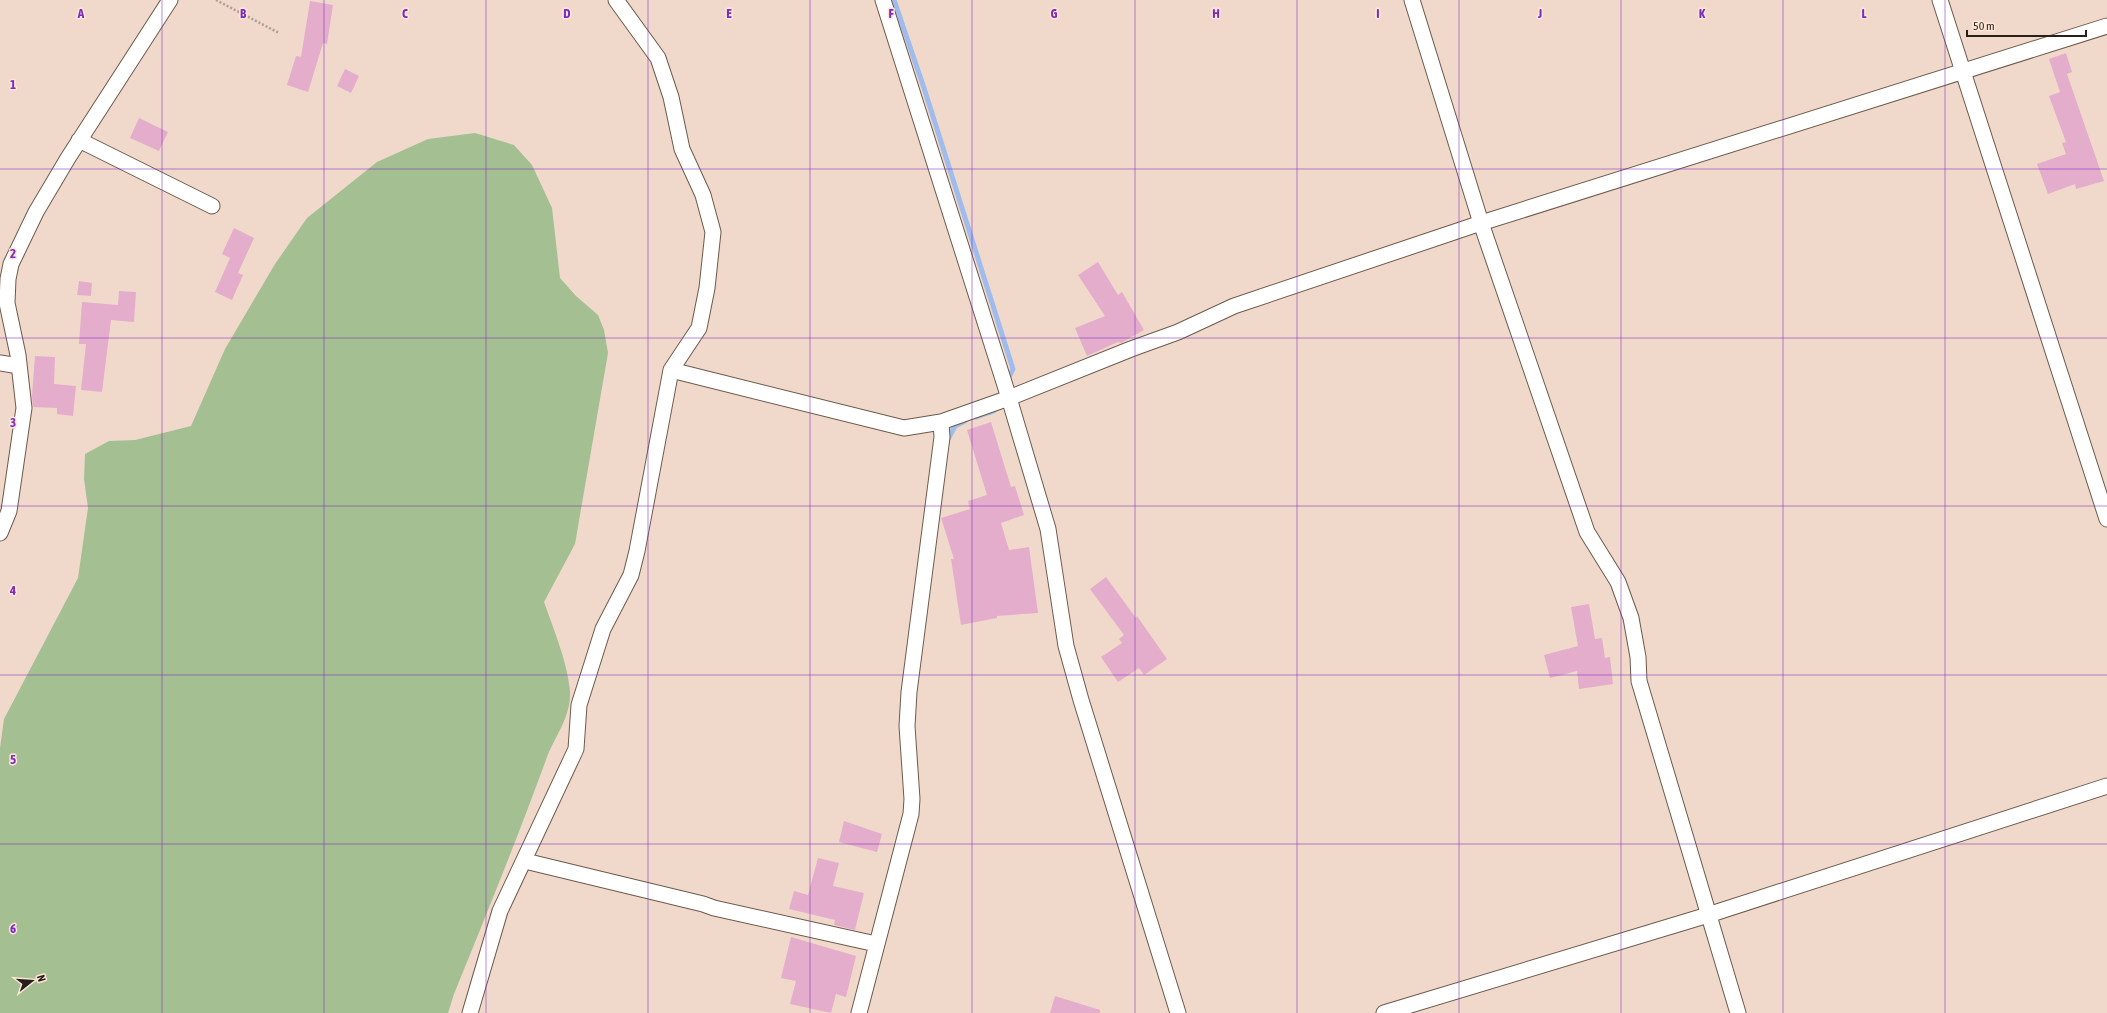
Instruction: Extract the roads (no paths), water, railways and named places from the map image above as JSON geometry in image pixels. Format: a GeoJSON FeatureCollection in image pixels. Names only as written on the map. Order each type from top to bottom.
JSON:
{"type":"FeatureCollection","features":[{"type":"Feature","properties":{"kind":"street"},"geometry":{"type":"LineString","coordinates":[[0,533],[9,511],[24,408],[19,366],[7,303],[8,279],[11,264],[36,212],[79,140],[170,0]]}},
{"type":"Feature","properties":{"kind":"street"},"geometry":{"type":"LineString","coordinates":[[470,1013],[500,911],[526,861],[531,843],[560,788],[576,749],[580,704],[603,629],[631,575],[671,370],[699,328],[708,288],[712,232],[702,195],[682,149],[671,97],[658,58],[616,0]]}},
{"type":"Feature","properties":{"kind":"street"},"geometry":{"type":"LineString","coordinates":[[882,0],[1009,398],[1048,529],[1066,646],[1079,693],[1178,1013]]}},
{"type":"Feature","properties":{"kind":"street"},"geometry":{"type":"LineString","coordinates":[[1412,0],[1481,223],[1587,532],[1618,582],[1631,618],[1638,657],[1639,681],[1738,1013]]}},
{"type":"Feature","properties":{"kind":"street"},"geometry":{"type":"LineString","coordinates":[[1940,0],[2107,519]]}},
{"type":"Feature","properties":{"kind":"street"},"geometry":{"type":"LineString","coordinates":[[671,370],[904,428],[941,422],[1009,398],[1131,349],[1178,332],[1234,306],[1481,223],[2107,26]]}},
{"type":"Feature","properties":{"kind":"street"},"geometry":{"type":"LineString","coordinates":[[79,140],[212,206]]}},
{"type":"Feature","properties":{"kind":"street"},"geometry":{"type":"LineString","coordinates":[[0,363],[19,366]]}},
{"type":"Feature","properties":{"kind":"street"},"geometry":{"type":"LineString","coordinates":[[859,1013],[870,976],[876,944],[911,814],[907,726],[909,692],[942,438],[941,422]]}},
{"type":"Feature","properties":{"kind":"street"},"geometry":{"type":"LineString","coordinates":[[1384,1013],[1708,915],[2107,786]]}},
{"type":"Feature","properties":{"kind":"street"},"geometry":{"type":"LineString","coordinates":[[526,861],[703,904],[714,908],[876,944]]}},
{"type":"Feature","properties":{"kind":"waterway"},"geometry":{"type":"LineString","coordinates":[[894,0],[924,88],[1013,369],[1007,381]]}},
{"type":"Feature","properties":{"kind":"waterway"},"geometry":{"type":"LineString","coordinates":[[976,417],[994,411],[997,405]]}},
{"type":"Feature","properties":{"kind":"waterway"},"geometry":{"type":"LineString","coordinates":[[947,441],[955,426],[965,421]]}}]}
